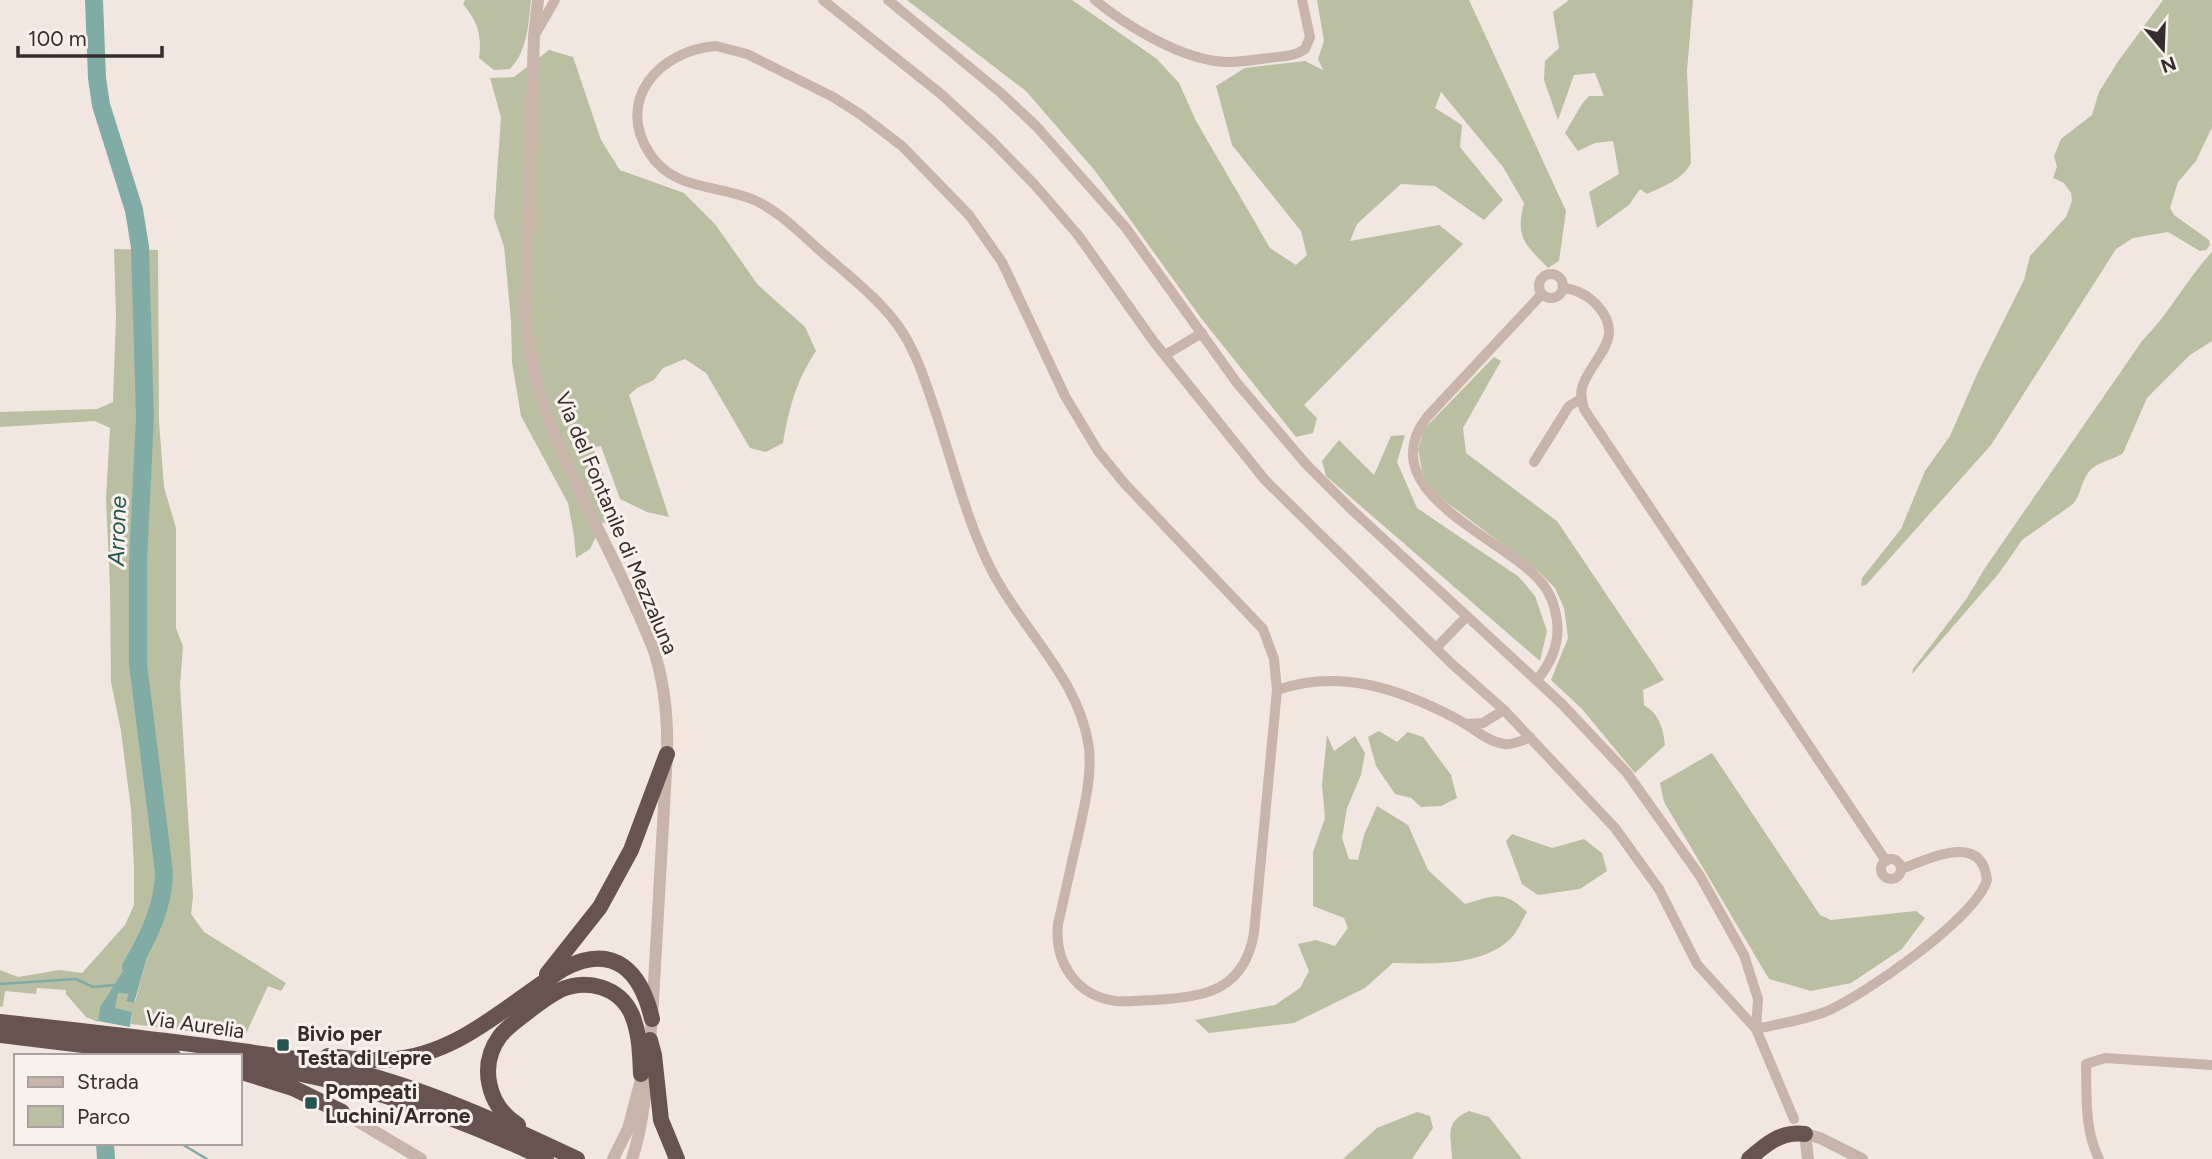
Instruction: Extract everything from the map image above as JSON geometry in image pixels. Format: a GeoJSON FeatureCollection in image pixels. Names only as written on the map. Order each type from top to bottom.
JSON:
{"type":"FeatureCollection","features":[{"type":"Feature","properties":{"kind":"highway"},"geometry":{"type":"LineString","coordinates":[[539,985],[600,907],[631,850],[667,754]]}},
{"type":"Feature","properties":{"kind":"highway"},"geometry":{"type":"LineString","coordinates":[[224,1048],[288,1051],[362,1060],[405,1058],[433,1051],[465,1037],[539,985],[580,961],[610,959],[629,970],[639,982],[652,1018]]}},
{"type":"Feature","properties":{"kind":"highway"},"geometry":{"type":"LineString","coordinates":[[572,1157],[564,1147],[509,1118],[496,1102],[490,1089],[488,1068],[493,1049],[504,1032],[546,998],[559,991],[580,985],[605,988],[623,1000],[632,1015],[644,1068]]}},
{"type":"Feature","properties":{"kind":"highway","name":"Via Aurelia"},"geometry":{"type":"LineString","coordinates":[[0,1022],[88,1038],[224,1048],[321,1063],[401,1084],[514,1129],[572,1157]]}},
{"type":"Feature","properties":{"kind":"highway","name":"Via Aurelia"},"geometry":{"type":"LineString","coordinates":[[0,1035],[88,1038]]}},
{"type":"Feature","properties":{"kind":"highway"},"geometry":{"type":"LineString","coordinates":[[650,1040],[661,1120],[677,1159]]}},
{"type":"Feature","properties":{"kind":"highway","name":"Via Aurelia"},"geometry":{"type":"LineString","coordinates":[[129,1043],[163,1054]]}},
{"type":"Feature","properties":{"kind":"highway","name":"Via Aurelia"},"geometry":{"type":"LineString","coordinates":[[242,1063],[312,1076],[380,1094],[477,1129],[546,1159]]}},
{"type":"Feature","properties":{"kind":"highway"},"geometry":{"type":"LineString","coordinates":[[242,1073],[293,1088],[342,1112]]}},
{"type":"Feature","properties":{"kind":"highway"},"geometry":{"type":"LineString","coordinates":[[1749,1159],[1776,1139],[1788,1134],[1805,1134]]}},
{"type":"Feature","properties":{"kind":"street","name":"Via del Fontanile di Mezzaluna"},"geometry":{"type":"LineString","coordinates":[[538,0],[534,36],[526,315],[531,356],[540,393],[559,443],[654,652],[666,706],[667,754],[650,1040],[628,1129],[613,1159]]}},
{"type":"Feature","properties":{"kind":"street"},"geometry":{"type":"LineString","coordinates":[[534,36],[555,0]]}},
{"type":"Feature","properties":{"kind":"street"},"geometry":{"type":"LineString","coordinates":[[823,0],[941,94],[1007,155],[1078,235],[1164,355],[1265,480],[1436,648],[1504,710],[1631,848],[1664,898],[1697,964],[1756,1028],[1794,1119]]}},
{"type":"Feature","properties":{"kind":"street"},"geometry":{"type":"LineString","coordinates":[[888,0],[1001,93],[1037,127],[1126,228],[1237,383],[1320,478],[1537,680],[1627,773],[1700,876],[1747,961],[1758,999],[1756,1028]]}},
{"type":"Feature","properties":{"kind":"street"},"geometry":{"type":"LineString","coordinates":[[1095,0],[1119,19],[1154,39],[1203,59],[1227,62],[1292,55],[1305,49],[1310,37],[1302,0]]}},
{"type":"Feature","properties":{"kind":"street"},"geometry":{"type":"LineString","coordinates":[[716,46],[740,51],[852,108],[888,134],[918,161],[969,215],[990,242],[1012,282],[1065,396],[1107,462],[1263,629],[1274,659],[1277,690],[1254,933],[1250,952],[1242,966],[1226,984],[1193,997],[1121,1001],[1089,992],[1073,979],[1065,967],[1057,937],[1089,771],[1087,740],[1073,695],[1008,600],[989,565],[921,370],[901,330],[876,302],[773,210],[739,195],[680,181],[657,163],[643,140],[637,117],[645,88],[660,68],[673,58],[694,49],[716,46]]}},
{"type":"Feature","properties":{"kind":"street"},"geometry":{"type":"LineString","coordinates":[[1546,275],[1558,276],[1563,288],[1559,295],[1552,298],[1542,294],[1539,283],[1546,275]]}},
{"type":"Feature","properties":{"kind":"street"},"geometry":{"type":"LineString","coordinates":[[1563,288],[1578,291],[1594,303],[1604,315],[1608,328],[1605,348],[1583,384],[1581,399],[1584,409],[1886,861]]}},
{"type":"Feature","properties":{"kind":"street"},"geometry":{"type":"LineString","coordinates":[[1537,680],[1544,672],[1558,642],[1556,614],[1550,594],[1531,572],[1432,496],[1417,472],[1414,448],[1417,432],[1427,417],[1542,294]]}},
{"type":"Feature","properties":{"kind":"street"},"geometry":{"type":"LineString","coordinates":[[1164,355],[1202,333]]}},
{"type":"Feature","properties":{"kind":"street"},"geometry":{"type":"LineString","coordinates":[[1534,462],[1569,406],[1581,399]]}},
{"type":"Feature","properties":{"kind":"street"},"geometry":{"type":"LineString","coordinates":[[1436,648],[1466,616]]}},
{"type":"Feature","properties":{"kind":"street"},"geometry":{"type":"LineString","coordinates":[[1277,690],[1316,680],[1364,683],[1416,700],[1504,744],[1530,737]]}},
{"type":"Feature","properties":{"kind":"street"},"geometry":{"type":"LineString","coordinates":[[1467,724],[1483,723],[1504,710]]}},
{"type":"Feature","properties":{"kind":"street"},"geometry":{"type":"LineString","coordinates":[[1756,1028],[1825,1012],[1866,989],[1960,917],[1975,902],[1987,880],[1982,865],[1972,853],[1961,850],[1901,869],[1896,878],[1887,879],[1882,875],[1881,869],[1886,861]]}},
{"type":"Feature","properties":{"kind":"street"},"geometry":{"type":"LineString","coordinates":[[1886,861],[1896,860],[1901,869]]}},
{"type":"Feature","properties":{"kind":"street"},"geometry":{"type":"LineString","coordinates":[[2099,1159],[2091,1137],[2087,1112],[2086,1064],[2105,1059],[2212,1065]]}},
{"type":"Feature","properties":{"kind":"street","name":"Via del Fontanile di Mezzaluna"},"geometry":{"type":"LineString","coordinates":[[632,1159],[649,1074],[644,1068]]}},
{"type":"Feature","properties":{"kind":"street"},"geometry":{"type":"LineString","coordinates":[[342,1112],[421,1159]]}},
{"type":"Feature","properties":{"kind":"street"},"geometry":{"type":"LineString","coordinates":[[1808,1159],[1805,1134],[1820,1138],[1862,1159]]}},
{"type":"Feature","properties":{"kind":"green space"},"geometry":{"type":"Polygon","coordinates":[[[465,0],[531,0],[524,45],[510,69],[494,70],[479,58],[478,29],[463,4],[465,0]]]}},
{"type":"Feature","properties":{"kind":"green space"},"geometry":{"type":"Polygon","coordinates":[[[907,0],[1072,0],[1157,59],[1179,83],[1196,121],[1270,248],[1296,265],[1307,255],[1301,231],[1232,145],[1216,86],[1245,68],[1305,61],[1323,70],[1318,59],[1324,41],[1317,0],[1469,0],[1566,211],[1559,261],[1548,268],[1528,246],[1521,225],[1524,203],[1503,167],[1441,92],[1435,108],[1462,125],[1460,147],[1503,200],[1484,220],[1435,186],[1401,184],[1357,224],[1350,241],[1439,225],[1463,244],[1304,405],[1317,418],[1313,433],[1296,437],[1201,318],[1096,172],[1026,91],[907,0]]]}},
{"type":"Feature","properties":{"kind":"green space"},"geometry":{"type":"Polygon","coordinates":[[[1569,0],[1693,0],[1687,71],[1691,163],[1683,174],[1666,185],[1647,194],[1640,189],[1629,205],[1597,228],[1589,192],[1619,174],[1613,141],[1595,143],[1578,151],[1565,133],[1589,96],[1604,96],[1595,73],[1574,75],[1558,120],[1544,80],[1545,61],[1559,48],[1553,12],[1569,0]]]}},
{"type":"Feature","properties":{"kind":"green space"},"geometry":{"type":"Polygon","coordinates":[[[2163,0],[2212,0],[2212,127],[2196,161],[2178,182],[2170,208],[2174,215],[2209,240],[2210,245],[2206,250],[2200,251],[2168,232],[2133,238],[2116,249],[1991,445],[1866,585],[1861,586],[1862,578],[1901,529],[1925,471],[1950,436],[1978,372],[2024,280],[2030,256],[2066,217],[2072,201],[2071,193],[2064,183],[2053,178],[2057,167],[2054,156],[2061,139],[2092,115],[2099,92],[2163,0]]]}},
{"type":"Feature","properties":{"kind":"green space"},"geometry":{"type":"Polygon","coordinates":[[[549,50],[573,57],[601,140],[620,170],[684,193],[715,224],[758,285],[805,327],[816,351],[794,395],[783,443],[766,452],[750,448],[706,373],[685,359],[663,368],[654,380],[637,388],[629,395],[669,517],[647,512],[620,499],[601,446],[593,448],[620,519],[618,532],[603,522],[590,549],[576,558],[568,503],[521,416],[512,362],[504,246],[494,217],[501,117],[490,78],[514,77],[549,50]]]}},
{"type":"Feature","properties":{"kind":"green space"},"geometry":{"type":"Polygon","coordinates":[[[114,249],[158,250],[159,422],[164,487],[176,528],[176,628],[183,646],[180,685],[193,897],[191,914],[204,932],[286,983],[281,991],[268,986],[244,1038],[131,1024],[132,1012],[114,1009],[118,993],[130,994],[126,1000],[135,1002],[149,951],[138,947],[100,1007],[98,1022],[86,1017],[66,994],[66,990],[37,988],[36,994],[5,991],[3,1006],[0,1007],[0,970],[18,977],[59,970],[82,973],[125,925],[134,905],[131,809],[121,731],[111,682],[106,499],[110,428],[95,421],[0,427],[0,412],[97,409],[113,402],[116,315],[114,249]]]}},
{"type":"Feature","properties":{"kind":"green space"},"geometry":{"type":"Polygon","coordinates":[[[2212,252],[2212,341],[2190,355],[2147,398],[2123,453],[2092,469],[2073,504],[2022,540],[2000,572],[1912,674],[2142,341],[2212,252]]]}},
{"type":"Feature","properties":{"kind":"green space"},"geometry":{"type":"Polygon","coordinates":[[[1494,357],[1501,361],[1463,428],[1466,453],[1557,521],[1664,680],[1643,690],[1644,705],[1660,722],[1665,745],[1635,773],[1582,709],[1551,680],[1568,638],[1564,608],[1555,588],[1537,570],[1441,498],[1427,483],[1422,471],[1418,449],[1424,429],[1494,357]]]}},
{"type":"Feature","properties":{"kind":"green space"},"geometry":{"type":"Polygon","coordinates":[[[1405,435],[1397,462],[1417,508],[1519,577],[1535,596],[1547,631],[1540,661],[1326,476],[1322,461],[1339,440],[1374,475],[1391,436],[1405,435]]]}},
{"type":"Feature","properties":{"kind":"green space"},"geometry":{"type":"Polygon","coordinates":[[[1379,731],[1397,742],[1408,732],[1423,737],[1451,775],[1457,798],[1441,806],[1421,807],[1411,798],[1395,794],[1376,766],[1368,737],[1379,731]]]}},
{"type":"Feature","properties":{"kind":"green space"},"geometry":{"type":"Polygon","coordinates":[[[1327,735],[1334,751],[1355,736],[1365,753],[1361,775],[1347,808],[1342,838],[1349,859],[1358,860],[1364,835],[1377,806],[1408,825],[1428,870],[1465,904],[1498,896],[1511,900],[1527,912],[1513,936],[1488,953],[1456,962],[1393,963],[1365,988],[1294,1023],[1209,1033],[1195,1020],[1275,1005],[1300,988],[1309,971],[1298,944],[1316,940],[1335,946],[1348,928],[1344,918],[1313,906],[1313,852],[1325,818],[1322,785],[1327,735]]]}},
{"type":"Feature","properties":{"kind":"green space"},"geometry":{"type":"Polygon","coordinates":[[[1712,753],[1820,915],[1831,920],[1916,911],[1925,918],[1902,949],[1851,983],[1811,991],[1769,979],[1664,802],[1660,783],[1712,753]]]}},
{"type":"Feature","properties":{"kind":"green space"},"geometry":{"type":"Polygon","coordinates":[[[1512,834],[1552,848],[1584,839],[1602,853],[1607,871],[1580,889],[1538,895],[1522,884],[1506,841],[1512,834]]]}},
{"type":"Feature","properties":{"kind":"green space"},"geometry":{"type":"Polygon","coordinates":[[[1469,1111],[1489,1117],[1522,1159],[1452,1159],[1452,1125],[1469,1111]]]}},
{"type":"Feature","properties":{"kind":"green space"},"geometry":{"type":"Polygon","coordinates":[[[1417,1112],[1430,1116],[1433,1128],[1412,1159],[1343,1159],[1377,1128],[1417,1112]]]}},
{"type":"Feature","properties":{"kind":"water"},"geometry":{"type":"Polygon","coordinates":[[[138,947],[149,951],[134,1003],[126,1001],[129,994],[118,993],[115,1008],[132,1012],[130,1027],[98,1021],[100,1007],[138,947]]]}},
{"type":"Feature","properties":{"kind":"waterway","name":"Arrone"},"geometry":{"type":"LineString","coordinates":[[94,0],[97,78],[101,105],[134,210],[140,247],[145,417],[138,561],[138,664],[164,872],[154,921],[131,967]]}},
{"type":"Feature","properties":{"kind":"waterway"},"geometry":{"type":"LineString","coordinates":[[0,984],[76,979],[93,987],[114,985]]}},
{"type":"Feature","properties":{"kind":"waterway","name":"Arrone"},"geometry":{"type":"LineString","coordinates":[[105,1145],[106,1159]]}},
{"type":"Feature","properties":{"kind":"waterway"},"geometry":{"type":"LineString","coordinates":[[183,1145],[207,1159]]}},
{"type":"Feature","properties":{"kind":"place","name":"Bivio per Testa di Lepre"},"geometry":{"type":"Point","coordinates":[283,1045]}},
{"type":"Feature","properties":{"kind":"place","name":"Pompeati Luchini/Arrone"},"geometry":{"type":"Point","coordinates":[311,1103]}}]}
